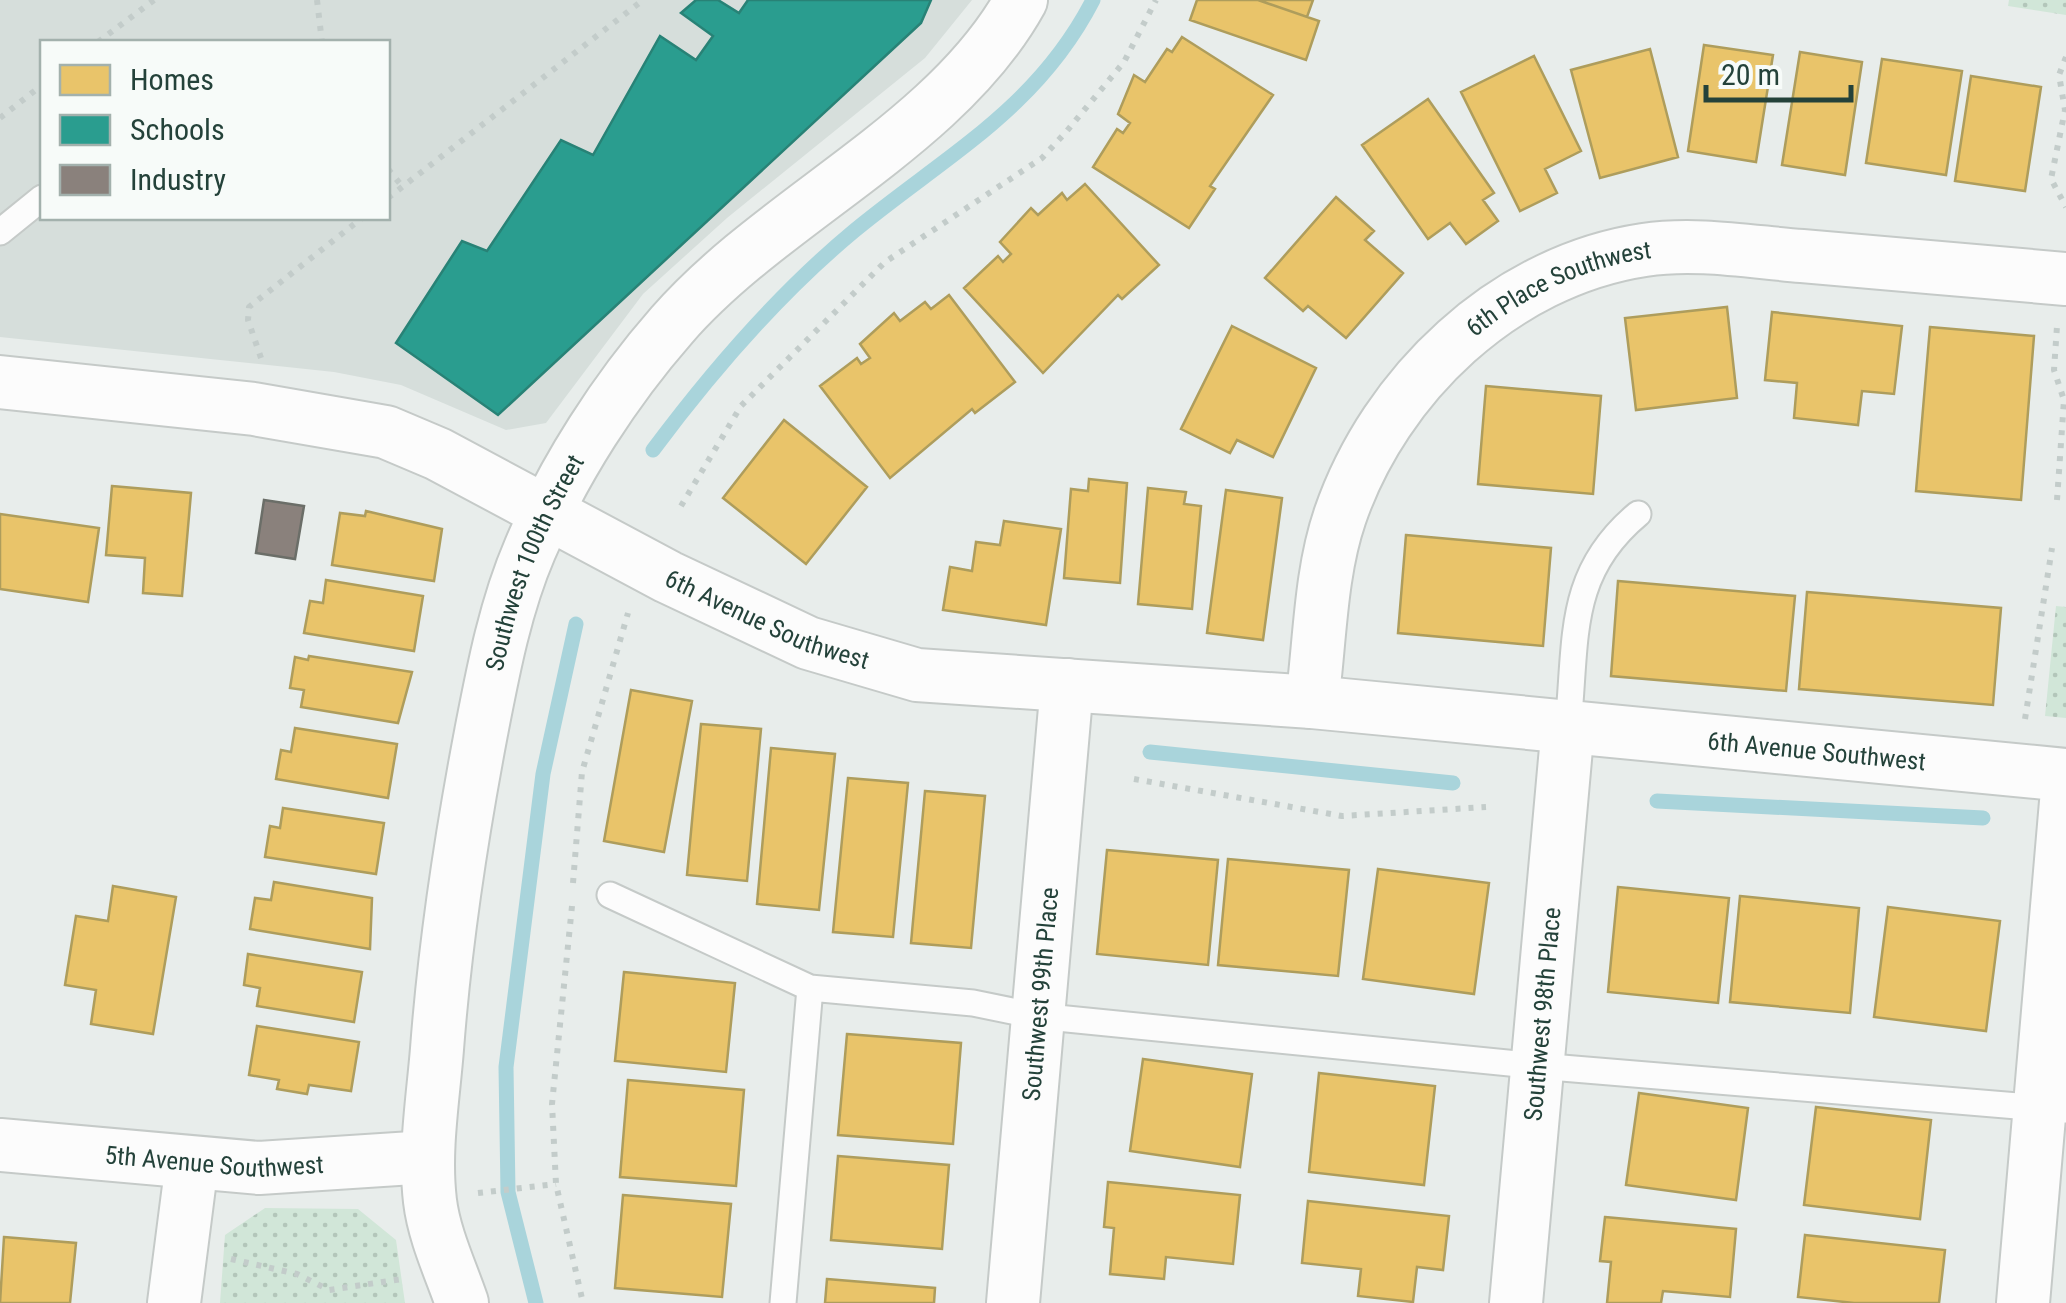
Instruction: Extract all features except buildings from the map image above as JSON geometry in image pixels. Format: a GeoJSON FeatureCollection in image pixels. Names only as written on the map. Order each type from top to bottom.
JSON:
{"type":"FeatureCollection","features":[{"type":"Feature","properties":{"kind":"street","name":"Southwest 100th Street"},"geometry":{"type":"LineString","coordinates":[[462,1303],[430,1204],[428,1157],[443,969],[465,816],[498,648],[546,512],[614,400],[674,323],[754,250],[954,88],[1000,37],[1021,0]]}},
{"type":"Feature","properties":{"kind":"street","name":"6th Place Southwest"},"geometry":{"type":"LineString","coordinates":[[1312,702],[1328,572],[1339,520],[1360,465],[1441,352],[1501,307],[1574,270],[1644,250],[1714,248],[2062,298]]}},
{"type":"Feature","properties":{"kind":"street","name":"6th Avenue Southwest"},"geometry":{"type":"LineString","coordinates":[[0,382],[254,409],[386,432],[808,643],[918,675],[1312,702],[2066,775]]}},
{"type":"Feature","properties":{"kind":"street","name":"Southwest 99th Place"},"geometry":{"type":"LineString","coordinates":[[1013,1303],[1067,686]]}},
{"type":"Feature","properties":{"kind":"street","name":"Southwest 98th Place"},"geometry":{"type":"LineString","coordinates":[[1516,1303],[1568,726]]}},
{"type":"Feature","properties":{"kind":"street"},"geometry":{"type":"LineString","coordinates":[[2023,1303],[2053,1109],[2066,802]]}},
{"type":"Feature","properties":{"kind":"street","name":"5th Avenue Southwest"},"geometry":{"type":"LineString","coordinates":[[0,1144],[192,1163],[324,1167],[428,1157]]}},
{"type":"Feature","properties":{"kind":"street"},"geometry":{"type":"LineString","coordinates":[[174,1303],[192,1163]]}},
{"type":"Feature","properties":{"kind":"lane"},"geometry":{"type":"LineString","coordinates":[[0,232],[40,200]]}},
{"type":"Feature","properties":{"kind":"lane"},"geometry":{"type":"LineString","coordinates":[[1568,726],[1588,570],[1609,538],[1638,514]]}},
{"type":"Feature","properties":{"kind":"lane"},"geometry":{"type":"LineString","coordinates":[[610,894],[810,988],[973,1003],[1037,1016],[1538,1066],[2053,1109]]}},
{"type":"Feature","properties":{"kind":"lane"},"geometry":{"type":"LineString","coordinates":[[783,1303],[810,988]]}},
{"type":"Feature","properties":{"kind":"path"},"geometry":{"type":"LineString","coordinates":[[101,40],[154,0]]}},
{"type":"Feature","properties":{"kind":"path"},"geometry":{"type":"LineString","coordinates":[[318,0],[322,40]]}},
{"type":"Feature","properties":{"kind":"path"},"geometry":{"type":"LineString","coordinates":[[390,196],[643,0]]}},
{"type":"Feature","properties":{"kind":"path"},"geometry":{"type":"LineString","coordinates":[[681,506],[741,406],[885,262],[1042,158],[1124,62],[1156,0]]}},
{"type":"Feature","properties":{"kind":"path"},"geometry":{"type":"LineString","coordinates":[[2066,56],[2059,75],[2065,110],[2051,179],[2066,207]]}},
{"type":"Feature","properties":{"kind":"path"},"geometry":{"type":"LineString","coordinates":[[0,118],[40,87]]}},
{"type":"Feature","properties":{"kind":"path"},"geometry":{"type":"LineString","coordinates":[[390,171],[402,186]]}},
{"type":"Feature","properties":{"kind":"path"},"geometry":{"type":"LineString","coordinates":[[254,409],[262,352],[248,320],[249,306],[359,220]]}},
{"type":"Feature","properties":{"kind":"path"},"geometry":{"type":"LineString","coordinates":[[2057,500],[2064,400],[2054,370],[2062,298]]}},
{"type":"Feature","properties":{"kind":"path"},"geometry":{"type":"LineString","coordinates":[[2023,736],[2052,548]]}},
{"type":"Feature","properties":{"kind":"path"},"geometry":{"type":"LineString","coordinates":[[583,1303],[552,1184],[554,1061],[571,934],[582,772],[629,610]]}},
{"type":"Feature","properties":{"kind":"path"},"geometry":{"type":"LineString","coordinates":[[1134,779],[1342,816],[1486,806]]}},
{"type":"Feature","properties":{"kind":"path"},"geometry":{"type":"LineString","coordinates":[[484,1192],[552,1184]]}},
{"type":"Feature","properties":{"kind":"path"},"geometry":{"type":"LineString","coordinates":[[246,1260],[297,1274],[329,1290],[417,1275]]}},
{"type":"Feature","properties":{"kind":"shaded area"},"geometry":{"type":"Polygon","coordinates":[[[0,0],[972,0],[925,58],[727,218],[643,294],[546,423],[506,430],[401,385],[334,372],[0,337],[0,0]]]}},
{"type":"Feature","properties":{"kind":"green space"},"geometry":{"type":"Polygon","coordinates":[[[2009,0],[2066,0],[2066,15],[2008,6],[2009,0]]]}},
{"type":"Feature","properties":{"kind":"green space"},"geometry":{"type":"Polygon","coordinates":[[[2056,606],[2066,607],[2066,718],[2045,716],[2056,606]]]}},
{"type":"Feature","properties":{"kind":"green space"},"geometry":{"type":"Polygon","coordinates":[[[265,1208],[358,1209],[396,1240],[405,1303],[220,1303],[225,1235],[265,1208]]]}},
{"type":"Feature","properties":{"kind":"waterway"},"geometry":{"type":"LineString","coordinates":[[653,450],[722,363],[799,281],[854,231],[1017,101],[1045,72],[1093,0]]}},
{"type":"Feature","properties":{"kind":"waterway"},"geometry":{"type":"LineString","coordinates":[[536,1303],[508,1192],[506,1067],[543,774],[576,624]]}},
{"type":"Feature","properties":{"kind":"waterway"},"geometry":{"type":"LineString","coordinates":[[1150,752],[1453,783]]}},
{"type":"Feature","properties":{"kind":"waterway"},"geometry":{"type":"LineString","coordinates":[[1657,801],[1983,818]]}}]}
